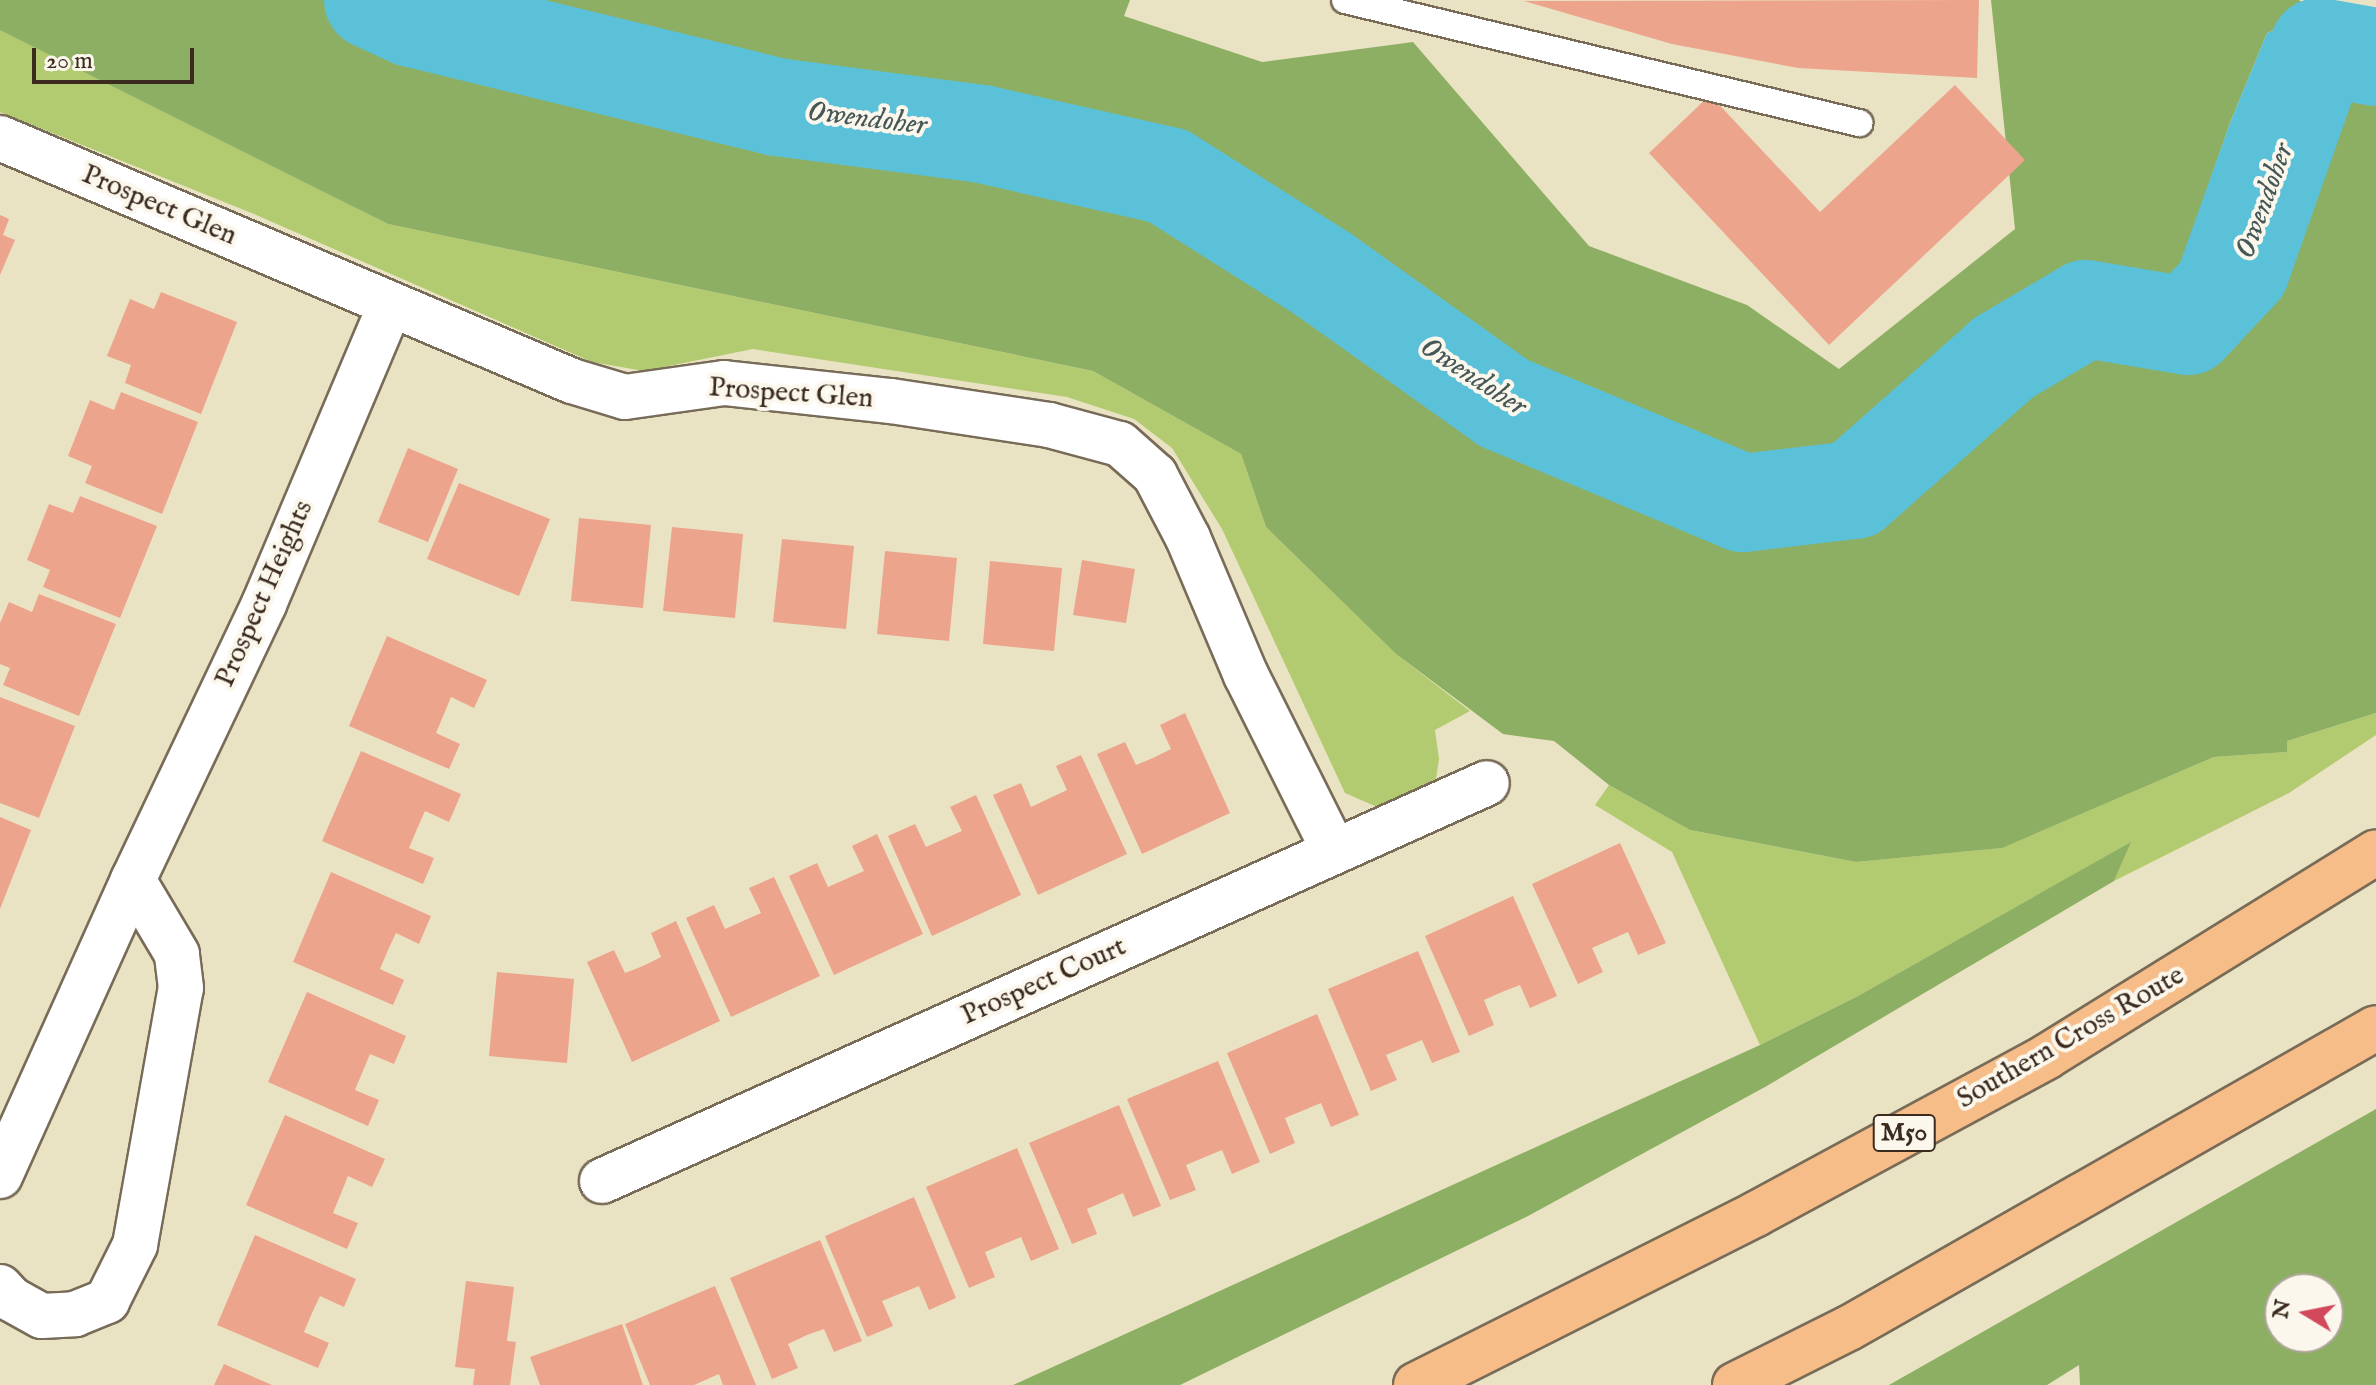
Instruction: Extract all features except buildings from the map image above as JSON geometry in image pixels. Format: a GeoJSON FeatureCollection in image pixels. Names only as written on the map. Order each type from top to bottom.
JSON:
{"type":"FeatureCollection","features":[{"type":"Feature","properties":{"kind":"highway","name":"Southern Cross Route"},"geometry":{"type":"LineString","coordinates":[[1416,1385],[1756,1214],[2046,1057],[2376,852]]}},
{"type":"Feature","properties":{"kind":"highway"},"geometry":{"type":"LineString","coordinates":[[1735,1385],[1849,1328],[2376,1028]]}},
{"type":"Feature","properties":{"kind":"street","name":"Prospect Glen"},"geometry":{"type":"LineString","coordinates":[[0,138],[572,381],[625,397],[724,383],[891,401],[1049,425],[1120,444],[1155,475],[1188,538],[1246,675],[1334,851]]}},
{"type":"Feature","properties":{"kind":"street","name":"Prospect Heights"},"geometry":{"type":"LineString","coordinates":[[0,1176],[133,880],[264,604],[390,305]]}},
{"type":"Feature","properties":{"kind":"street","name":"Prospect Court"},"geometry":{"type":"LineString","coordinates":[[602,1181],[1487,783]]}},
{"type":"Feature","properties":{"kind":"street"},"geometry":{"type":"LineString","coordinates":[[0,1287],[11,1299],[42,1316],[75,1314],[107,1301],[135,1245],[181,988],[177,954],[133,880]]}},
{"type":"Feature","properties":{"kind":"lane"},"geometry":{"type":"LineString","coordinates":[[1345,0],[1859,123]]}},
{"type":"Feature","properties":{"kind":"green space"},"geometry":{"type":"Polygon","coordinates":[[[0,0],[1130,0],[1124,16],[1262,62],[1413,42],[1589,246],[1747,305],[1839,369],[2015,229],[1991,0],[2299,0],[2315,13],[2267,33],[2230,123],[2180,266],[2278,291],[2352,92],[2376,94],[2376,713],[2287,741],[2287,752],[2214,757],[2002,848],[1856,862],[1690,830],[1609,785],[1554,741],[1503,734],[1396,654],[1266,527],[1241,454],[1093,371],[388,224],[0,30],[0,0]]]}},
{"type":"Feature","properties":{"kind":"green space"},"geometry":{"type":"Polygon","coordinates":[[[0,28],[388,224],[1093,371],[1241,454],[1266,527],[1396,654],[1470,711],[1435,730],[1439,759],[1435,786],[1405,804],[1377,807],[1345,793],[1222,529],[1172,448],[1134,419],[1067,397],[753,349],[644,371],[592,362],[254,214],[0,112],[0,28]]]}},
{"type":"Feature","properties":{"kind":"green space"},"geometry":{"type":"Polygon","coordinates":[[[2376,713],[2376,735],[2289,793],[2114,881],[2130,843],[1858,996],[1760,1045],[1672,852],[1595,805],[1609,785],[1690,830],[1856,862],[2001,848],[2214,757],[2286,752],[2287,741],[2376,713]]]}},
{"type":"Feature","properties":{"kind":"green space"},"geometry":{"type":"Polygon","coordinates":[[[2131,842],[2114,881],[1765,1087],[1528,1216],[1180,1385],[1013,1385],[1760,1045],[1858,996],[2131,842]]]}},
{"type":"Feature","properties":{"kind":"green space"},"geometry":{"type":"Polygon","coordinates":[[[2376,1109],[2376,1385],[2080,1385],[2079,1365],[2047,1385],[1889,1385],[2376,1109]]]}},
{"type":"Feature","properties":{"kind":"water"},"geometry":{"type":"Polygon","coordinates":[[[2315,13],[2376,20],[2376,94],[2352,92],[2278,292],[2179,266],[2230,123],[2267,33],[2315,13]]]}},
{"type":"Feature","properties":{"kind":"waterway","name":"Owendoher"},"geometry":{"type":"LineString","coordinates":[[373,0],[412,18],[777,107],[982,134],[1168,176],[1323,274],[1504,403],[1743,503],[1854,490],[2003,358],[2086,309],[2188,326],[2241,269],[2319,47],[2376,57]]}}]}
